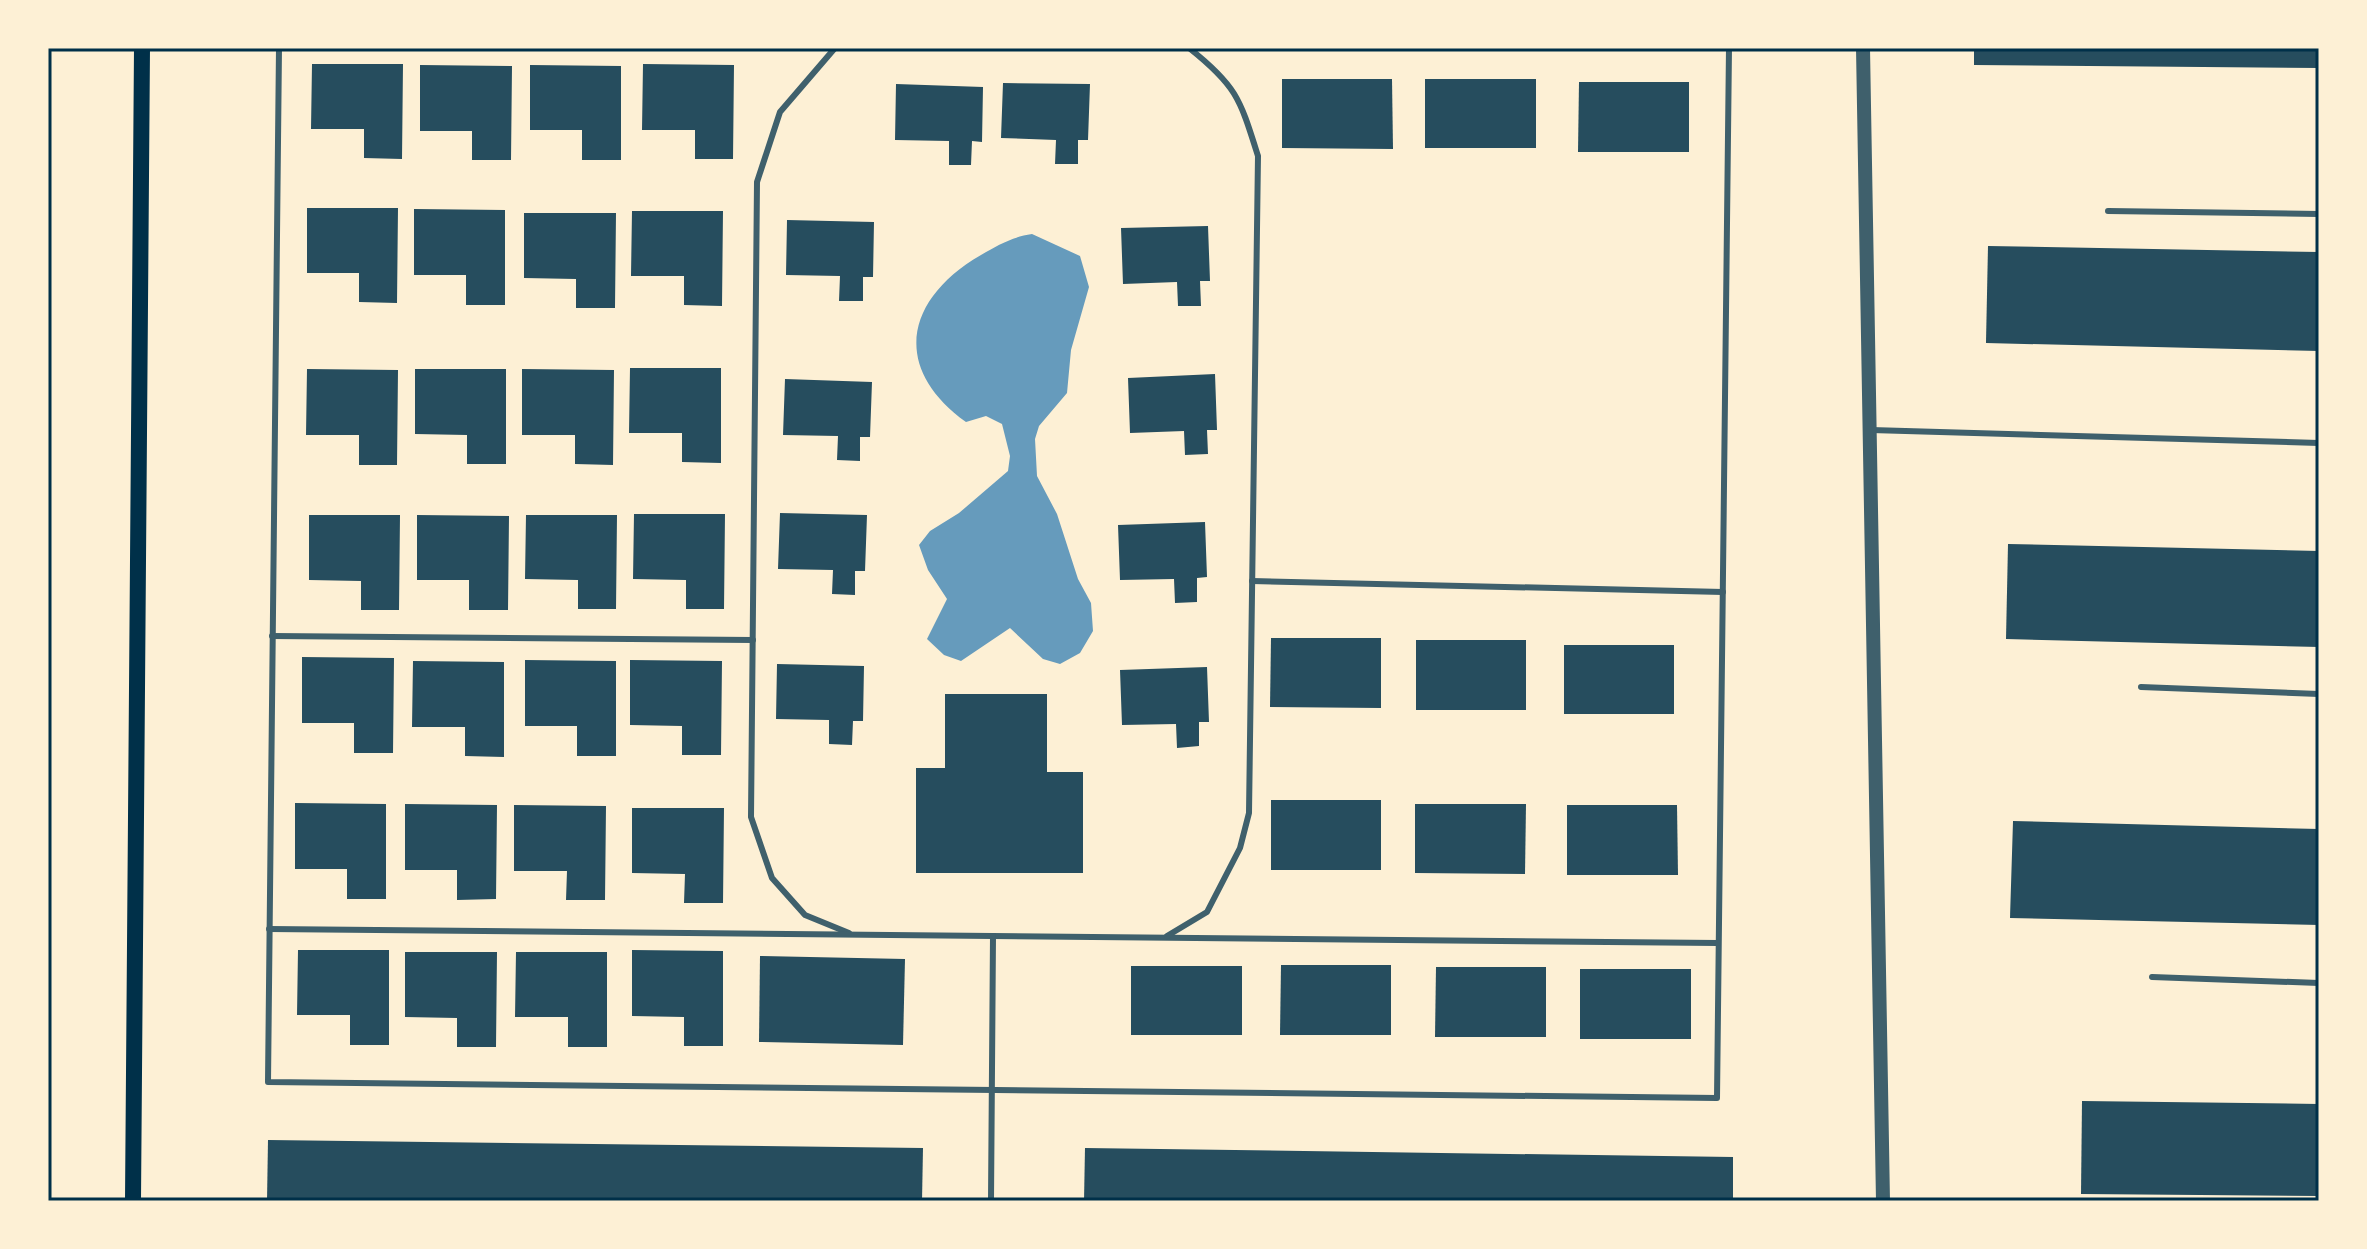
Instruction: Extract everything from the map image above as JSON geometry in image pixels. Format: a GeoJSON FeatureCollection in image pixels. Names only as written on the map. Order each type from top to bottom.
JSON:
{"type":"FeatureCollection","features":[{"type":"Feature","properties":{"kind":"main road"},"geometry":{"type":"LineString","coordinates":[[133,1201],[142,48]]}},
{"type":"Feature","properties":{"kind":"street"},"geometry":{"type":"LineString","coordinates":[[1863,48],[1883,1201]]}},
{"type":"Feature","properties":{"kind":"lane"},"geometry":{"type":"LineString","coordinates":[[279,48],[268,1082],[1717,1098],[1729,48]]}},
{"type":"Feature","properties":{"kind":"lane"},"geometry":{"type":"LineString","coordinates":[[835,48],[780,112],[757,182],[751,817],[772,878],[805,915],[853,935]]}},
{"type":"Feature","properties":{"kind":"lane"},"geometry":{"type":"LineString","coordinates":[[1163,938],[1207,912],[1240,848],[1249,813],[1258,156],[1239,97],[1212,66],[1189,48]]}},
{"type":"Feature","properties":{"kind":"lane"},"geometry":{"type":"LineString","coordinates":[[2108,211],[2319,214]]}},
{"type":"Feature","properties":{"kind":"lane"},"geometry":{"type":"LineString","coordinates":[[1870,429],[2319,443]]}},
{"type":"Feature","properties":{"kind":"lane"},"geometry":{"type":"LineString","coordinates":[[1252,581],[1723,592]]}},
{"type":"Feature","properties":{"kind":"lane"},"geometry":{"type":"LineString","coordinates":[[272,636],[753,640]]}},
{"type":"Feature","properties":{"kind":"lane"},"geometry":{"type":"LineString","coordinates":[[2141,687],[2319,694]]}},
{"type":"Feature","properties":{"kind":"lane"},"geometry":{"type":"LineString","coordinates":[[269,929],[1718,943]]}},
{"type":"Feature","properties":{"kind":"lane"},"geometry":{"type":"LineString","coordinates":[[991,1201],[993,936]]}},
{"type":"Feature","properties":{"kind":"lane"},"geometry":{"type":"LineString","coordinates":[[2152,977],[2319,983]]}},
{"type":"Feature","properties":{"kind":"water"},"geometry":{"type":"Polygon","coordinates":[[[1032,234],[1080,256],[1089,287],[1071,350],[1067,393],[1039,426],[1035,439],[1037,476],[1057,514],[1078,579],[1091,603],[1093,631],[1080,653],[1060,664],[1043,659],[1010,628],[961,661],[944,655],[927,639],[947,599],[928,570],[919,545],[930,531],[959,513],[1008,471],[1010,456],[1002,424],[986,416],[966,422],[942,401],[926,379],[918,357],[917,335],[923,313],[936,292],[955,273],[999,245],[1032,234]]]}},
{"type":"Feature","properties":{"kind":"building"},"geometry":{"type":"Polygon","coordinates":[[[1974,48],[2319,48],[2319,68],[1974,65],[1974,48]]]}},
{"type":"Feature","properties":{"kind":"building"},"geometry":{"type":"Polygon","coordinates":[[[312,64],[403,64],[402,159],[364,158],[364,129],[311,129],[312,64]]]}},
{"type":"Feature","properties":{"kind":"building"},"geometry":{"type":"Polygon","coordinates":[[[643,64],[734,65],[733,159],[695,159],[695,130],[642,130],[643,64]]]}},
{"type":"Feature","properties":{"kind":"building"},"geometry":{"type":"Polygon","coordinates":[[[420,65],[512,66],[511,160],[472,160],[472,131],[420,131],[420,65]]]}},
{"type":"Feature","properties":{"kind":"building"},"geometry":{"type":"Polygon","coordinates":[[[530,65],[621,66],[621,160],[582,160],[582,130],[530,130],[530,65]]]}},
{"type":"Feature","properties":{"kind":"building"},"geometry":{"type":"Polygon","coordinates":[[[1282,79],[1392,79],[1393,149],[1282,148],[1282,79]]]}},
{"type":"Feature","properties":{"kind":"building"},"geometry":{"type":"Polygon","coordinates":[[[1425,79],[1536,79],[1536,148],[1425,148],[1425,79]]]}},
{"type":"Feature","properties":{"kind":"building"},"geometry":{"type":"Polygon","coordinates":[[[1579,82],[1689,82],[1689,152],[1578,152],[1579,82]]]}},
{"type":"Feature","properties":{"kind":"building"},"geometry":{"type":"Polygon","coordinates":[[[1003,83],[1090,84],[1088,140],[1078,140],[1078,164],[1055,164],[1056,140],[1001,138],[1003,83]]]}},
{"type":"Feature","properties":{"kind":"building"},"geometry":{"type":"Polygon","coordinates":[[[896,84],[983,87],[982,142],[972,141],[971,165],[949,165],[949,141],[895,140],[896,84]]]}},
{"type":"Feature","properties":{"kind":"building"},"geometry":{"type":"Polygon","coordinates":[[[307,208],[398,208],[397,303],[359,302],[359,273],[307,273],[307,208]]]}},
{"type":"Feature","properties":{"kind":"building"},"geometry":{"type":"Polygon","coordinates":[[[414,209],[505,210],[505,305],[466,305],[466,275],[414,275],[414,209]]]}},
{"type":"Feature","properties":{"kind":"building"},"geometry":{"type":"Polygon","coordinates":[[[632,211],[723,211],[722,306],[684,305],[684,276],[631,276],[632,211]]]}},
{"type":"Feature","properties":{"kind":"building"},"geometry":{"type":"Polygon","coordinates":[[[524,213],[616,213],[615,308],[576,308],[576,279],[524,278],[524,213]]]}},
{"type":"Feature","properties":{"kind":"building"},"geometry":{"type":"Polygon","coordinates":[[[787,220],[874,222],[873,277],[863,277],[863,301],[839,301],[840,276],[786,275],[787,220]]]}},
{"type":"Feature","properties":{"kind":"building"},"geometry":{"type":"Polygon","coordinates":[[[1208,226],[1210,281],[1200,281],[1201,306],[1178,306],[1177,282],[1123,284],[1121,228],[1208,226]]]}},
{"type":"Feature","properties":{"kind":"building"},"geometry":{"type":"Polygon","coordinates":[[[1988,246],[2319,252],[2319,351],[1986,343],[1988,246]]]}},
{"type":"Feature","properties":{"kind":"building"},"geometry":{"type":"Polygon","coordinates":[[[630,368],[721,368],[721,463],[682,462],[682,433],[629,433],[630,368]]]}},
{"type":"Feature","properties":{"kind":"building"},"geometry":{"type":"Polygon","coordinates":[[[307,369],[398,370],[397,465],[359,465],[359,435],[306,435],[307,369]]]}},
{"type":"Feature","properties":{"kind":"building"},"geometry":{"type":"Polygon","coordinates":[[[415,369],[506,369],[506,464],[467,464],[467,435],[415,434],[415,369]]]}},
{"type":"Feature","properties":{"kind":"building"},"geometry":{"type":"Polygon","coordinates":[[[522,369],[614,370],[613,465],[575,464],[575,435],[522,435],[522,369]]]}},
{"type":"Feature","properties":{"kind":"building"},"geometry":{"type":"Polygon","coordinates":[[[1215,374],[1217,430],[1207,430],[1208,454],[1185,455],[1184,431],[1130,433],[1128,378],[1215,374]]]}},
{"type":"Feature","properties":{"kind":"building"},"geometry":{"type":"Polygon","coordinates":[[[785,379],[872,382],[870,437],[860,437],[860,461],[837,460],[838,436],[783,435],[785,379]]]}},
{"type":"Feature","properties":{"kind":"building"},"geometry":{"type":"Polygon","coordinates":[[[780,513],[867,515],[865,571],[855,571],[855,595],[832,594],[833,570],[778,569],[780,513]]]}},
{"type":"Feature","properties":{"kind":"building"},"geometry":{"type":"Polygon","coordinates":[[[634,514],[725,514],[724,609],[686,609],[686,580],[633,579],[634,514]]]}},
{"type":"Feature","properties":{"kind":"building"},"geometry":{"type":"Polygon","coordinates":[[[309,515],[400,515],[399,610],[361,610],[361,581],[309,580],[309,515]]]}},
{"type":"Feature","properties":{"kind":"building"},"geometry":{"type":"Polygon","coordinates":[[[417,515],[509,516],[508,610],[469,610],[469,580],[417,580],[417,515]]]}},
{"type":"Feature","properties":{"kind":"building"},"geometry":{"type":"Polygon","coordinates":[[[526,515],[617,515],[616,609],[578,609],[578,580],[525,579],[526,515]]]}},
{"type":"Feature","properties":{"kind":"building"},"geometry":{"type":"Polygon","coordinates":[[[1205,522],[1207,577],[1197,578],[1197,602],[1175,603],[1174,579],[1120,580],[1118,525],[1205,522]]]}},
{"type":"Feature","properties":{"kind":"building"},"geometry":{"type":"Polygon","coordinates":[[[2008,544],[2319,551],[2319,647],[2006,639],[2008,544]]]}},
{"type":"Feature","properties":{"kind":"building"},"geometry":{"type":"Polygon","coordinates":[[[1271,638],[1381,638],[1381,708],[1270,707],[1271,638]]]}},
{"type":"Feature","properties":{"kind":"building"},"geometry":{"type":"Polygon","coordinates":[[[1416,640],[1526,640],[1526,710],[1416,710],[1416,640]]]}},
{"type":"Feature","properties":{"kind":"building"},"geometry":{"type":"Polygon","coordinates":[[[1564,645],[1674,645],[1674,714],[1564,714],[1564,645]]]}},
{"type":"Feature","properties":{"kind":"building"},"geometry":{"type":"Polygon","coordinates":[[[302,657],[394,658],[393,753],[354,753],[354,723],[302,723],[302,657]]]}},
{"type":"Feature","properties":{"kind":"building"},"geometry":{"type":"Polygon","coordinates":[[[525,660],[616,661],[616,756],[577,756],[577,726],[525,726],[525,660]]]}},
{"type":"Feature","properties":{"kind":"building"},"geometry":{"type":"Polygon","coordinates":[[[630,660],[722,661],[721,755],[682,755],[682,726],[630,725],[630,660]]]}},
{"type":"Feature","properties":{"kind":"building"},"geometry":{"type":"Polygon","coordinates":[[[413,661],[504,662],[504,757],[465,756],[465,727],[412,727],[413,661]]]}},
{"type":"Feature","properties":{"kind":"building"},"geometry":{"type":"Polygon","coordinates":[[[777,664],[864,666],[863,721],[853,721],[852,745],[829,744],[829,720],[776,719],[777,664]]]}},
{"type":"Feature","properties":{"kind":"building"},"geometry":{"type":"Polygon","coordinates":[[[1207,667],[1209,722],[1199,722],[1199,746],[1177,748],[1176,724],[1122,725],[1120,670],[1207,667]]]}},
{"type":"Feature","properties":{"kind":"building"},"geometry":{"type":"Polygon","coordinates":[[[945,694],[1047,694],[1047,772],[1083,772],[1083,873],[916,873],[916,768],[945,768],[945,694]]]}},
{"type":"Feature","properties":{"kind":"building"},"geometry":{"type":"Polygon","coordinates":[[[1271,800],[1381,800],[1381,870],[1271,870],[1271,800]]]}},
{"type":"Feature","properties":{"kind":"building"},"geometry":{"type":"Polygon","coordinates":[[[295,803],[386,804],[386,899],[347,899],[347,869],[295,869],[295,803]]]}},
{"type":"Feature","properties":{"kind":"building"},"geometry":{"type":"Polygon","coordinates":[[[405,804],[497,805],[496,899],[457,900],[457,870],[405,870],[405,804]]]}},
{"type":"Feature","properties":{"kind":"building"},"geometry":{"type":"Polygon","coordinates":[[[1415,804],[1526,804],[1525,874],[1415,873],[1415,804]]]}},
{"type":"Feature","properties":{"kind":"building"},"geometry":{"type":"Polygon","coordinates":[[[514,805],[606,806],[605,900],[566,900],[567,871],[514,871],[514,805]]]}},
{"type":"Feature","properties":{"kind":"building"},"geometry":{"type":"Polygon","coordinates":[[[1567,805],[1677,805],[1678,875],[1567,875],[1567,805]]]}},
{"type":"Feature","properties":{"kind":"building"},"geometry":{"type":"Polygon","coordinates":[[[632,808],[724,808],[723,903],[684,903],[685,874],[632,873],[632,808]]]}},
{"type":"Feature","properties":{"kind":"building"},"geometry":{"type":"Polygon","coordinates":[[[2013,821],[2319,829],[2319,925],[2010,918],[2013,821]]]}},
{"type":"Feature","properties":{"kind":"building"},"geometry":{"type":"Polygon","coordinates":[[[298,950],[389,950],[389,1045],[350,1045],[350,1015],[297,1015],[298,950]]]}},
{"type":"Feature","properties":{"kind":"building"},"geometry":{"type":"Polygon","coordinates":[[[632,950],[723,951],[723,1046],[684,1046],[684,1017],[632,1016],[632,950]]]}},
{"type":"Feature","properties":{"kind":"building"},"geometry":{"type":"Polygon","coordinates":[[[405,952],[497,952],[496,1047],[457,1047],[457,1018],[405,1017],[405,952]]]}},
{"type":"Feature","properties":{"kind":"building"},"geometry":{"type":"Polygon","coordinates":[[[516,952],[607,952],[607,1047],[568,1047],[568,1017],[515,1017],[516,952]]]}},
{"type":"Feature","properties":{"kind":"building"},"geometry":{"type":"Polygon","coordinates":[[[760,956],[905,959],[903,1045],[759,1042],[760,956]]]}},
{"type":"Feature","properties":{"kind":"building"},"geometry":{"type":"Polygon","coordinates":[[[1281,965],[1391,965],[1391,1035],[1280,1035],[1281,965]]]}},
{"type":"Feature","properties":{"kind":"building"},"geometry":{"type":"Polygon","coordinates":[[[1131,966],[1242,966],[1242,1035],[1131,1035],[1131,966]]]}},
{"type":"Feature","properties":{"kind":"building"},"geometry":{"type":"Polygon","coordinates":[[[1436,967],[1546,967],[1546,1037],[1435,1037],[1436,967]]]}},
{"type":"Feature","properties":{"kind":"building"},"geometry":{"type":"Polygon","coordinates":[[[1580,969],[1691,969],[1691,1039],[1580,1039],[1580,969]]]}},
{"type":"Feature","properties":{"kind":"building"},"geometry":{"type":"Polygon","coordinates":[[[2082,1101],[2319,1104],[2319,1196],[2081,1194],[2082,1101]]]}},
{"type":"Feature","properties":{"kind":"building"},"geometry":{"type":"Polygon","coordinates":[[[268,1140],[923,1148],[922,1201],[267,1201],[268,1140]]]}},
{"type":"Feature","properties":{"kind":"building"},"geometry":{"type":"Polygon","coordinates":[[[1085,1148],[1733,1157],[1733,1201],[1084,1201],[1085,1148]]]}}]}
